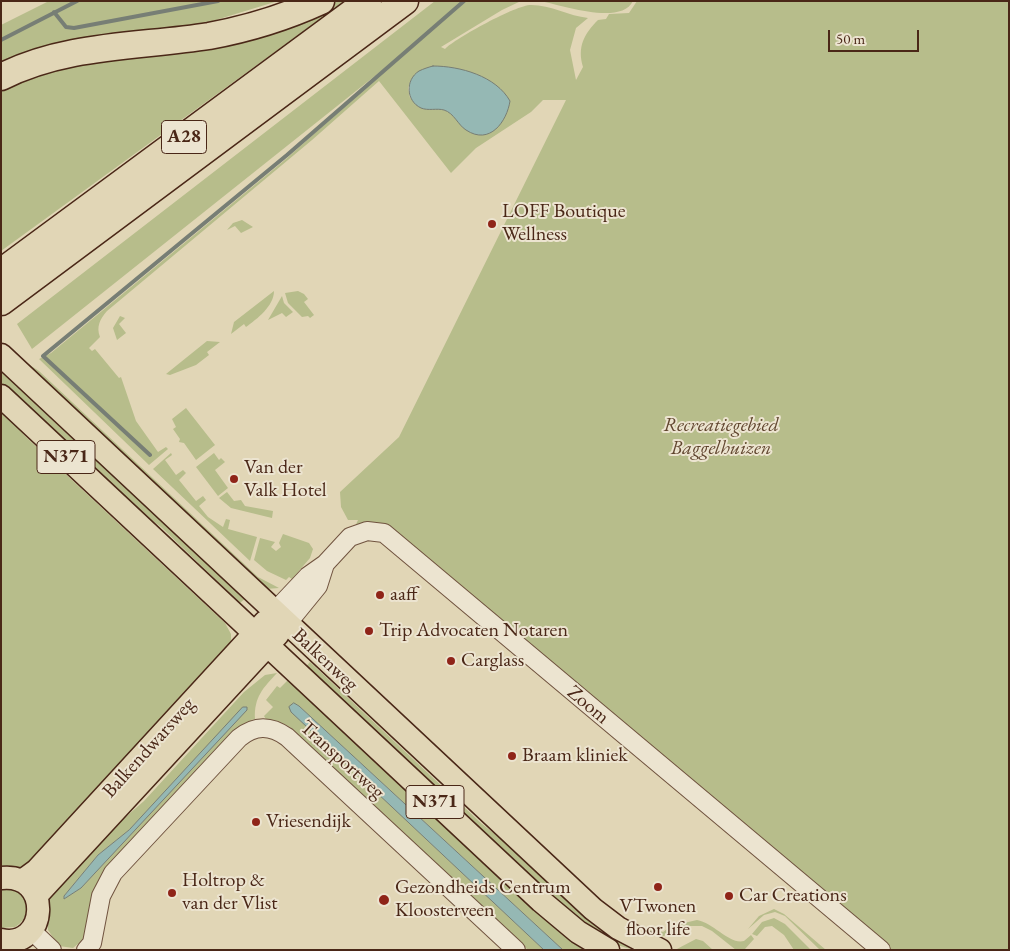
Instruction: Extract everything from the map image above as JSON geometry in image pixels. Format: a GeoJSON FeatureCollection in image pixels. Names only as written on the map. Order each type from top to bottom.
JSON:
{"type":"FeatureCollection","features":[{"type":"Feature","properties":{"kind":"highway"},"geometry":{"type":"LineString","coordinates":[[1,77],[32,64],[86,50],[208,36],[241,29],[289,14],[321,1]]}},
{"type":"Feature","properties":{"kind":"highway","name":"A28"},"geometry":{"type":"LineString","coordinates":[[1,272],[368,1]]}},
{"type":"Feature","properties":{"kind":"highway","name":"A28"},"geometry":{"type":"LineString","coordinates":[[1,302],[405,1]]}},
{"type":"Feature","properties":{"kind":"main road","name":"Balkenweg"},"geometry":{"type":"LineString","coordinates":[[1,355],[593,909],[618,928],[660,950]]}},
{"type":"Feature","properties":{"kind":"main road","name":"Balkenweg"},"geometry":{"type":"LineString","coordinates":[[1,396],[541,901],[578,932],[608,950]]}},
{"type":"Feature","properties":{"kind":"main road","name":"Balkendwarsweg"},"geometry":{"type":"LineString","coordinates":[[20,885],[281,618]]}},
{"type":"Feature","properties":{"kind":"main road"},"geometry":{"type":"LineString","coordinates":[[1,940],[14,940],[32,931],[38,915],[20,885]]}},
{"type":"Feature","properties":{"kind":"street","name":"Zoom"},"geometry":{"type":"LineString","coordinates":[[281,618],[308,576],[325,564],[350,536],[367,531],[384,533],[874,947]]}},
{"type":"Feature","properties":{"kind":"street","name":"Transportweg"},"geometry":{"type":"LineString","coordinates":[[86,950],[92,943],[101,896],[113,873],[239,738],[253,729],[263,727],[270,728],[286,737],[516,950]]}},
{"type":"Feature","properties":{"kind":"street"},"geometry":{"type":"LineString","coordinates":[[32,931],[52,950]]}},
{"type":"Feature","properties":{"kind":"green space"},"geometry":{"type":"Polygon","coordinates":[[[49,1],[278,1],[206,23],[84,43],[1,67],[1,25],[49,1]]]}},
{"type":"Feature","properties":{"kind":"green space"},"geometry":{"type":"Polygon","coordinates":[[[329,1],[345,1],[1,251],[1,86],[25,75],[329,1]]]}},
{"type":"Feature","properties":{"kind":"green space","name":"Recreatiegebied Baggelhuizen"},"geometry":{"type":"Polygon","coordinates":[[[435,1],[521,1],[502,10],[441,47],[445,49],[461,37],[523,6],[538,5],[588,18],[576,28],[570,50],[576,80],[583,67],[581,47],[589,30],[598,20],[606,19],[609,14],[629,13],[637,1],[1009,1],[1009,950],[881,950],[384,533],[350,537],[358,520],[348,520],[341,507],[340,492],[399,437],[566,100],[543,100],[531,112],[476,148],[451,173],[379,81],[312,140],[107,311],[99,323],[100,337],[89,348],[92,351],[95,349],[119,378],[121,377],[136,421],[158,452],[166,447],[168,449],[149,465],[39,359],[51,353],[286,159],[410,48],[32,349],[17,324],[435,1]],[[411,80],[408,88],[410,98],[451,113],[458,121],[481,135],[411,80]]]}},
{"type":"Feature","properties":{"kind":"green space"},"geometry":{"type":"Polygon","coordinates":[[[540,1],[633,1],[626,8],[616,12],[604,13],[590,12],[540,1]]]}},
{"type":"Feature","properties":{"kind":"green space"},"geometry":{"type":"Polygon","coordinates":[[[242,220],[253,227],[241,233],[235,226],[227,230],[233,223],[242,220]]]}},
{"type":"Feature","properties":{"kind":"green space"},"geometry":{"type":"Polygon","coordinates":[[[274,291],[271,302],[264,312],[246,327],[244,324],[231,334],[234,322],[274,291]]]}},
{"type":"Feature","properties":{"kind":"green space"},"geometry":{"type":"Polygon","coordinates":[[[298,291],[308,299],[304,302],[314,315],[310,318],[308,316],[302,317],[288,303],[285,293],[298,291]]]}},
{"type":"Feature","properties":{"kind":"green space"},"geometry":{"type":"Polygon","coordinates":[[[282,296],[284,303],[293,312],[286,317],[282,313],[268,320],[282,296]]]}},
{"type":"Feature","properties":{"kind":"green space"},"geometry":{"type":"Polygon","coordinates":[[[120,316],[125,318],[119,324],[126,333],[117,340],[113,328],[120,316]]]}},
{"type":"Feature","properties":{"kind":"green space"},"geometry":{"type":"Polygon","coordinates":[[[207,341],[220,342],[207,352],[209,355],[196,365],[170,375],[166,374],[207,341]]]}},
{"type":"Feature","properties":{"kind":"green space"},"geometry":{"type":"Polygon","coordinates":[[[13,354],[39,371],[258,577],[279,588],[266,589],[13,354]]]}},
{"type":"Feature","properties":{"kind":"green space"},"geometry":{"type":"Polygon","coordinates":[[[1,371],[67,434],[113,471],[247,597],[240,603],[161,527],[106,487],[1,387],[1,371]]]}},
{"type":"Feature","properties":{"kind":"green space"},"geometry":{"type":"Polygon","coordinates":[[[186,408],[215,445],[196,460],[184,443],[179,442],[180,439],[173,429],[176,427],[172,419],[186,408]]]}},
{"type":"Feature","properties":{"kind":"green space"},"geometry":{"type":"Polygon","coordinates":[[[1,410],[27,438],[225,623],[231,634],[231,645],[22,870],[1,871],[1,410]]]}},
{"type":"Feature","properties":{"kind":"green space"},"geometry":{"type":"Polygon","coordinates":[[[171,453],[172,455],[165,460],[176,475],[183,470],[186,473],[179,480],[196,501],[203,496],[206,500],[199,506],[208,517],[223,527],[226,519],[230,520],[228,529],[257,537],[250,561],[153,469],[171,453]]]}},
{"type":"Feature","properties":{"kind":"green space"},"geometry":{"type":"Polygon","coordinates":[[[214,453],[219,460],[221,458],[225,462],[215,470],[228,488],[218,496],[196,467],[214,453]]]}},
{"type":"Feature","properties":{"kind":"green space"},"geometry":{"type":"Polygon","coordinates":[[[227,492],[234,501],[241,500],[245,506],[273,511],[272,518],[231,508],[219,498],[227,492]]]}},
{"type":"Feature","properties":{"kind":"green space"},"geometry":{"type":"Polygon","coordinates":[[[283,534],[309,543],[313,549],[310,558],[292,579],[289,577],[286,580],[267,571],[254,560],[260,538],[275,542],[271,547],[276,551],[281,547],[279,543],[283,534]]]}},
{"type":"Feature","properties":{"kind":"green space"},"geometry":{"type":"Polygon","coordinates":[[[310,662],[482,824],[644,950],[622,947],[612,943],[566,913],[303,670],[310,662]]]}},
{"type":"Feature","properties":{"kind":"green space"},"geometry":{"type":"Polygon","coordinates":[[[277,673],[260,693],[256,705],[255,719],[251,720],[251,724],[107,870],[84,939],[73,948],[59,946],[48,930],[46,898],[104,836],[144,801],[244,692],[265,675],[277,673]],[[244,707],[129,830],[98,855],[64,896],[64,899],[81,888],[244,707]]]}},
{"type":"Feature","properties":{"kind":"green space"},"geometry":{"type":"Polygon","coordinates":[[[288,680],[594,950],[563,950],[296,704],[290,710],[544,950],[528,950],[290,727],[267,721],[264,716],[273,707],[266,700],[277,686],[280,688],[288,680]]]}},
{"type":"Feature","properties":{"kind":"green space"},"geometry":{"type":"Polygon","coordinates":[[[1,889],[16,890],[23,894],[28,904],[26,914],[20,924],[15,927],[1,928],[1,889]]]}},
{"type":"Feature","properties":{"kind":"green space"},"geometry":{"type":"Polygon","coordinates":[[[774,909],[784,914],[826,950],[820,950],[785,916],[775,912],[764,915],[748,929],[759,916],[774,909]]]}},
{"type":"Feature","properties":{"kind":"green space"},"geometry":{"type":"Polygon","coordinates":[[[774,918],[785,924],[811,950],[794,950],[784,935],[772,926],[765,927],[757,936],[752,934],[762,922],[774,918]]]}},
{"type":"Feature","properties":{"kind":"green space"},"geometry":{"type":"Polygon","coordinates":[[[697,920],[710,925],[733,940],[744,941],[751,935],[754,939],[745,949],[736,950],[712,931],[702,926],[689,926],[661,937],[647,934],[650,927],[663,932],[671,926],[697,920]]]}},
{"type":"Feature","properties":{"kind":"green space"},"geometry":{"type":"Polygon","coordinates":[[[696,939],[703,941],[713,950],[675,950],[696,939]]]}},
{"type":"Feature","properties":{"kind":"water"},"geometry":{"type":"Polygon","coordinates":[[[433,66],[466,70],[487,79],[504,92],[510,101],[505,116],[496,129],[483,135],[475,134],[463,128],[447,112],[441,109],[424,109],[412,101],[409,90],[414,75],[433,66]]]}},
{"type":"Feature","properties":{"kind":"water"},"geometry":{"type":"Polygon","coordinates":[[[294,703],[563,950],[544,950],[291,712],[289,707],[294,703]]]}},
{"type":"Feature","properties":{"kind":"water"},"geometry":{"type":"Polygon","coordinates":[[[243,707],[247,707],[247,710],[81,888],[64,899],[64,896],[98,855],[129,830],[243,707]]]}},
{"type":"Feature","properties":{"kind":"waterway"},"geometry":{"type":"LineString","coordinates":[[1,40],[77,1]]}},
{"type":"Feature","properties":{"kind":"waterway"},"geometry":{"type":"LineString","coordinates":[[54,12],[66,27],[74,28],[218,1]]}},
{"type":"Feature","properties":{"kind":"waterway"},"geometry":{"type":"LineString","coordinates":[[150,455],[43,356],[287,155],[464,1]]}},
{"type":"Feature","properties":{"kind":"place","name":"LOFF Boutique Wellness"},"geometry":{"type":"Point","coordinates":[492,224]}},
{"type":"Feature","properties":{"kind":"place","name":"Van der Valk Hotel"},"geometry":{"type":"Point","coordinates":[234,479]}},
{"type":"Feature","properties":{"kind":"place","name":"aaff"},"geometry":{"type":"Point","coordinates":[380,595]}},
{"type":"Feature","properties":{"kind":"place","name":"Trip Advocaten Notaren"},"geometry":{"type":"Point","coordinates":[369,631]}},
{"type":"Feature","properties":{"kind":"place","name":"Carglass"},"geometry":{"type":"Point","coordinates":[451,661]}},
{"type":"Feature","properties":{"kind":"place","name":"Braam kliniek"},"geometry":{"type":"Point","coordinates":[512,756]}},
{"type":"Feature","properties":{"kind":"place","name":"Vriesendijk"},"geometry":{"type":"Point","coordinates":[256,822]}},
{"type":"Feature","properties":{"kind":"place","name":"VTwonen floor life"},"geometry":{"type":"Point","coordinates":[658,887]}},
{"type":"Feature","properties":{"kind":"place","name":"Holtrop & van der Vlist"},"geometry":{"type":"Point","coordinates":[172,893]}},
{"type":"Feature","properties":{"kind":"place","name":"Car Creations"},"geometry":{"type":"Point","coordinates":[729,896]}},
{"type":"Feature","properties":{"kind":"place","name":"Gezondheids Centrum Kloosterveen"},"geometry":{"type":"Point","coordinates":[384,900]}}]}
